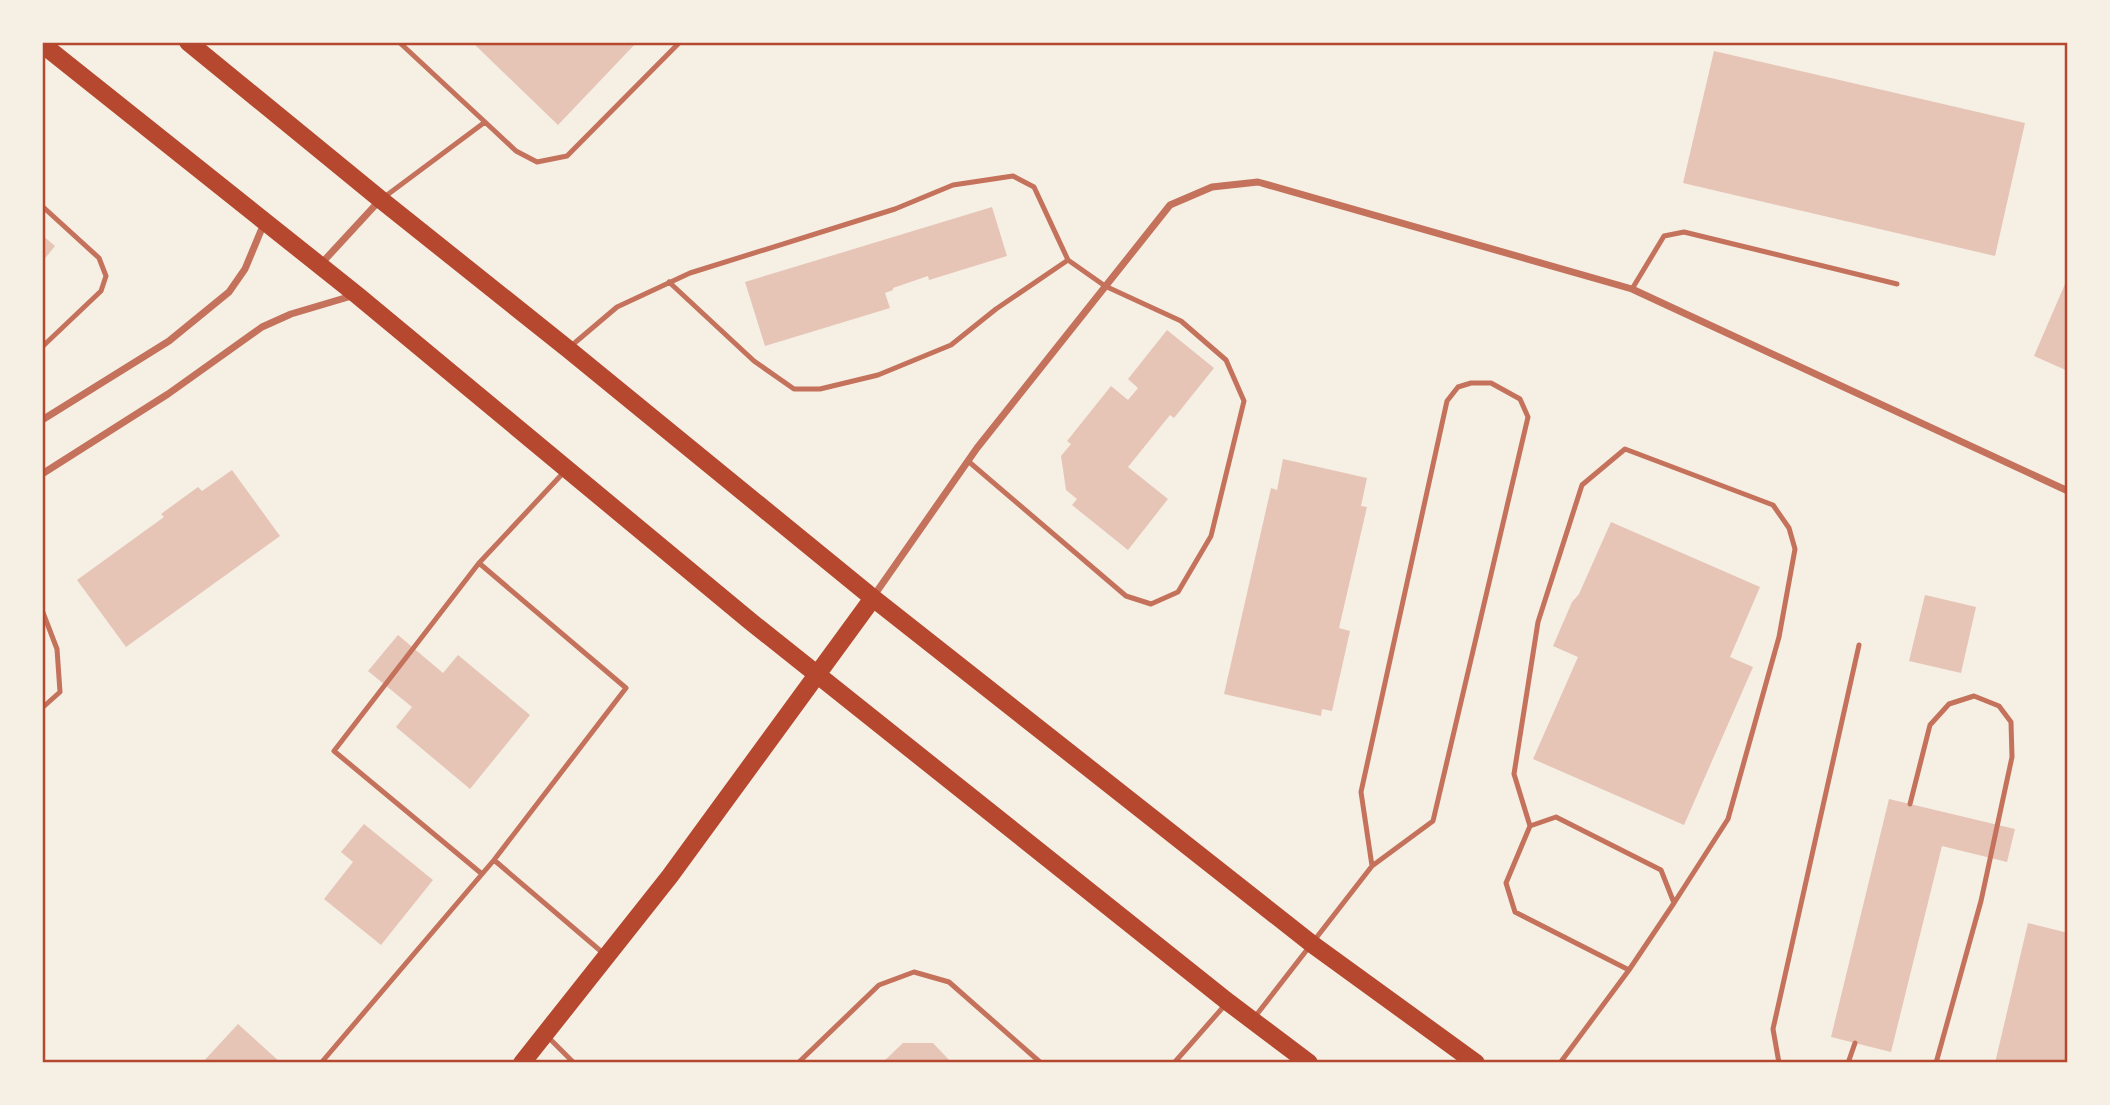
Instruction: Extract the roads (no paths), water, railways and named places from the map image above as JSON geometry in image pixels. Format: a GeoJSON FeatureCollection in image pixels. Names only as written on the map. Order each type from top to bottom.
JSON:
{"type":"FeatureCollection","features":[{"type":"Feature","properties":{"kind":"main road"},"geometry":{"type":"LineString","coordinates":[[188,42],[873,598],[1312,944],[1476,1063]]}},
{"type":"Feature","properties":{"kind":"main road"},"geometry":{"type":"LineString","coordinates":[[42,44],[265,220],[817,675],[1252,1021],[1309,1063]]}},
{"type":"Feature","properties":{"kind":"main road"},"geometry":{"type":"LineString","coordinates":[[522,1063],[670,877],[873,598]]}},
{"type":"Feature","properties":{"kind":"street"},"geometry":{"type":"LineString","coordinates":[[873,598],[968,461],[1171,205],[1212,187],[1258,182],[1632,289],[2068,491]]}},
{"type":"Feature","properties":{"kind":"street"},"geometry":{"type":"LineString","coordinates":[[320,265],[380,200]]}},
{"type":"Feature","properties":{"kind":"street"},"geometry":{"type":"LineString","coordinates":[[42,420],[169,341],[229,292],[246,270],[265,220]]}},
{"type":"Feature","properties":{"kind":"street"},"geometry":{"type":"LineString","coordinates":[[42,474],[168,394],[262,327],[291,314],[357,295]]}},
{"type":"Feature","properties":{"kind":"lane"},"geometry":{"type":"LineString","coordinates":[[399,42],[516,151],[537,162],[567,156],[680,42]]}},
{"type":"Feature","properties":{"kind":"lane"},"geometry":{"type":"LineString","coordinates":[[380,200],[485,122]]}},
{"type":"Feature","properties":{"kind":"lane"},"geometry":{"type":"LineString","coordinates":[[568,348],[618,307],[690,273],[895,209],[953,185],[1013,176],[1034,187],[1068,260],[1105,286],[1181,321],[1226,360],[1244,401],[1211,536],[1178,592],[1151,604],[1126,596],[968,461]]}},
{"type":"Feature","properties":{"kind":"lane"},"geometry":{"type":"LineString","coordinates":[[42,206],[100,258],[106,276],[100,291],[42,347]]}},
{"type":"Feature","properties":{"kind":"lane"},"geometry":{"type":"LineString","coordinates":[[1632,289],[1664,236],[1684,232],[1896,284]]}},
{"type":"Feature","properties":{"kind":"lane"},"geometry":{"type":"LineString","coordinates":[[669,282],[754,361],[794,389],[820,389],[878,375],[951,345],[996,309],[1068,260]]}},
{"type":"Feature","properties":{"kind":"lane"},"geometry":{"type":"LineString","coordinates":[[1252,1021],[1371,866],[1433,821],[1528,417],[1520,399],[1491,383],[1471,383],[1458,387],[1447,401],[1361,792],[1371,866]]}},
{"type":"Feature","properties":{"kind":"lane"},"geometry":{"type":"LineString","coordinates":[[1560,1063],[1629,970],[1728,820],[1779,636],[1795,549],[1789,528],[1773,505],[1625,449],[1581,485],[1538,622],[1514,774],[1530,826],[1506,883],[1515,912],[1629,970]]}},
{"type":"Feature","properties":{"kind":"lane"},"geometry":{"type":"LineString","coordinates":[[482,874],[334,751],[479,563],[568,468]]}},
{"type":"Feature","properties":{"kind":"lane"},"geometry":{"type":"LineString","coordinates":[[321,1063],[494,860],[626,688],[479,563]]}},
{"type":"Feature","properties":{"kind":"lane"},"geometry":{"type":"LineString","coordinates":[[42,610],[57,649],[60,692],[42,708]]}},
{"type":"Feature","properties":{"kind":"lane"},"geometry":{"type":"LineString","coordinates":[[1779,1063],[1773,1029],[1859,645]]}},
{"type":"Feature","properties":{"kind":"lane"},"geometry":{"type":"LineString","coordinates":[[1910,804],[1930,725],[1949,704],[1974,696],[1999,706],[2011,722],[2012,757],[1981,901],[1936,1063]]}},
{"type":"Feature","properties":{"kind":"lane"},"geometry":{"type":"LineString","coordinates":[[1530,826],[1556,817],[1661,870],[1674,903]]}},
{"type":"Feature","properties":{"kind":"lane"},"geometry":{"type":"LineString","coordinates":[[494,860],[607,956]]}},
{"type":"Feature","properties":{"kind":"lane"},"geometry":{"type":"LineString","coordinates":[[798,1063],[879,985],[914,972],[949,982],[1041,1063]]}},
{"type":"Feature","properties":{"kind":"lane"},"geometry":{"type":"LineString","coordinates":[[1174,1063],[1228,1002]]}},
{"type":"Feature","properties":{"kind":"lane"},"geometry":{"type":"LineString","coordinates":[[545,1034],[574,1063]]}},
{"type":"Feature","properties":{"kind":"lane"},"geometry":{"type":"LineString","coordinates":[[1848,1063],[1855,1043]]}}]}
